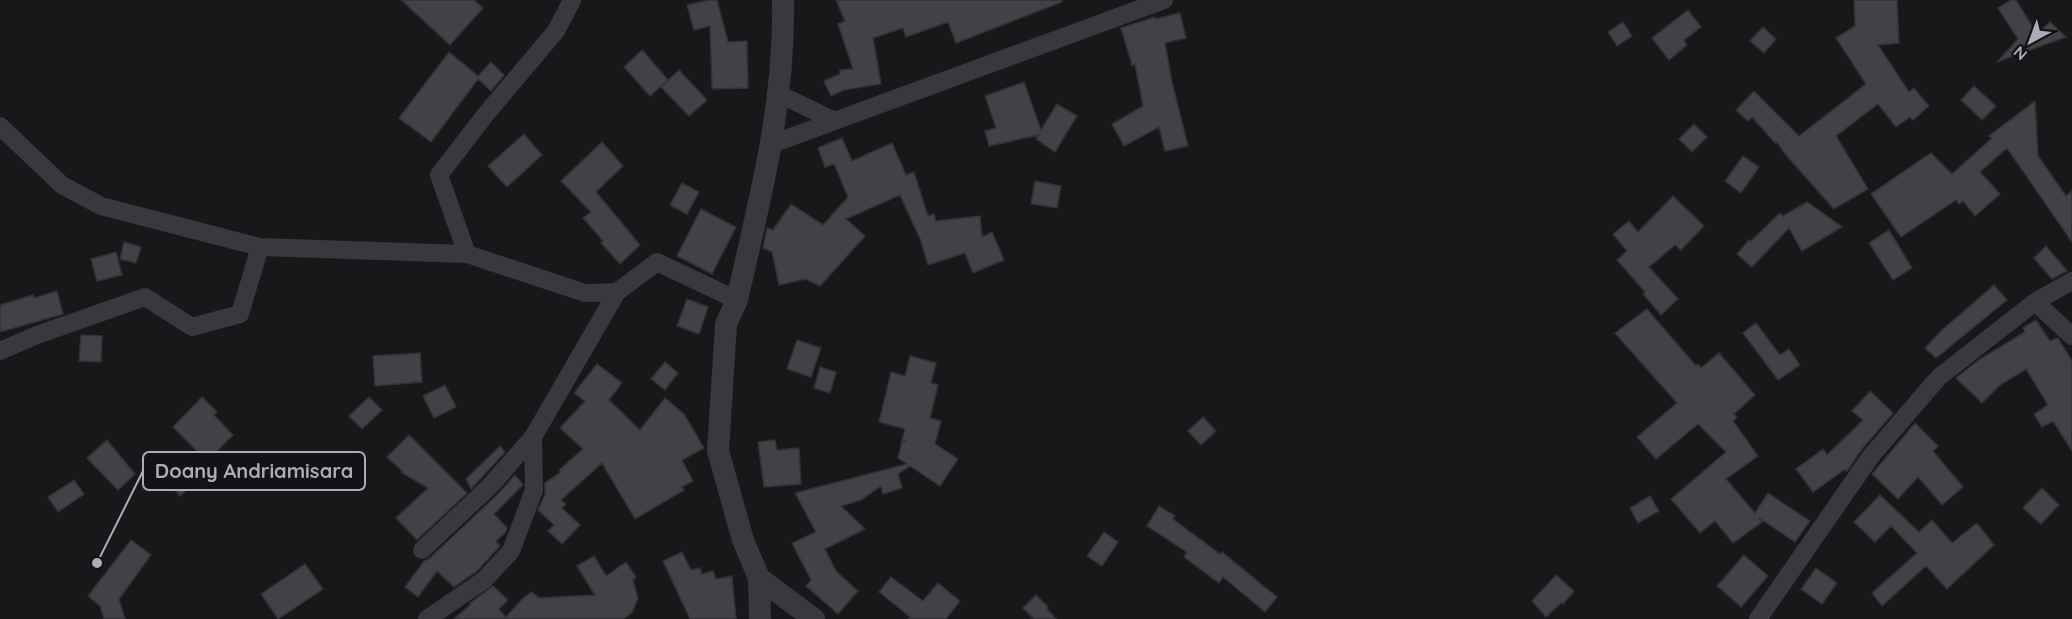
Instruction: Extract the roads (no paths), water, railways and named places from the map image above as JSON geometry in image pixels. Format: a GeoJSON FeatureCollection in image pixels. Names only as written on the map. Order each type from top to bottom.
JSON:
{"type":"FeatureCollection","features":[{"type":"Feature","properties":{"kind":"street"},"geometry":{"type":"LineString","coordinates":[[467,254],[439,175],[486,114],[556,31],[572,0]]}},
{"type":"Feature","properties":{"kind":"street"},"geometry":{"type":"LineString","coordinates":[[760,619],[759,578],[743,540],[718,451],[726,324],[737,300],[772,144],[779,94],[783,0]]}},
{"type":"Feature","properties":{"kind":"street"},"geometry":{"type":"LineString","coordinates":[[772,144],[1164,0]]}},
{"type":"Feature","properties":{"kind":"street"},"geometry":{"type":"LineString","coordinates":[[779,94],[835,121]]}},
{"type":"Feature","properties":{"kind":"street"},"geometry":{"type":"LineString","coordinates":[[0,126],[62,185],[101,206],[260,247],[467,254],[585,293],[618,292]]}},
{"type":"Feature","properties":{"kind":"street"},"geometry":{"type":"LineString","coordinates":[[0,351],[37,335],[145,297],[192,327],[240,314],[260,247]]}},
{"type":"Feature","properties":{"kind":"street"},"geometry":{"type":"LineString","coordinates":[[422,550],[491,485],[533,437],[618,292],[657,262],[737,300]]}},
{"type":"Feature","properties":{"kind":"street"},"geometry":{"type":"LineString","coordinates":[[1758,619],[1871,456],[1939,377],[2035,302],[2072,281]]}},
{"type":"Feature","properties":{"kind":"street"},"geometry":{"type":"LineString","coordinates":[[2035,302],[2072,336]]}},
{"type":"Feature","properties":{"kind":"street"},"geometry":{"type":"LineString","coordinates":[[427,619],[483,580],[511,551],[534,490],[533,437]]}},
{"type":"Feature","properties":{"kind":"street"},"geometry":{"type":"LineString","coordinates":[[759,578],[814,619]]}},
{"type":"Feature","properties":{"kind":"place","name":"Doany Andriamisara"},"geometry":{"type":"Point","coordinates":[97,563]}}]}
